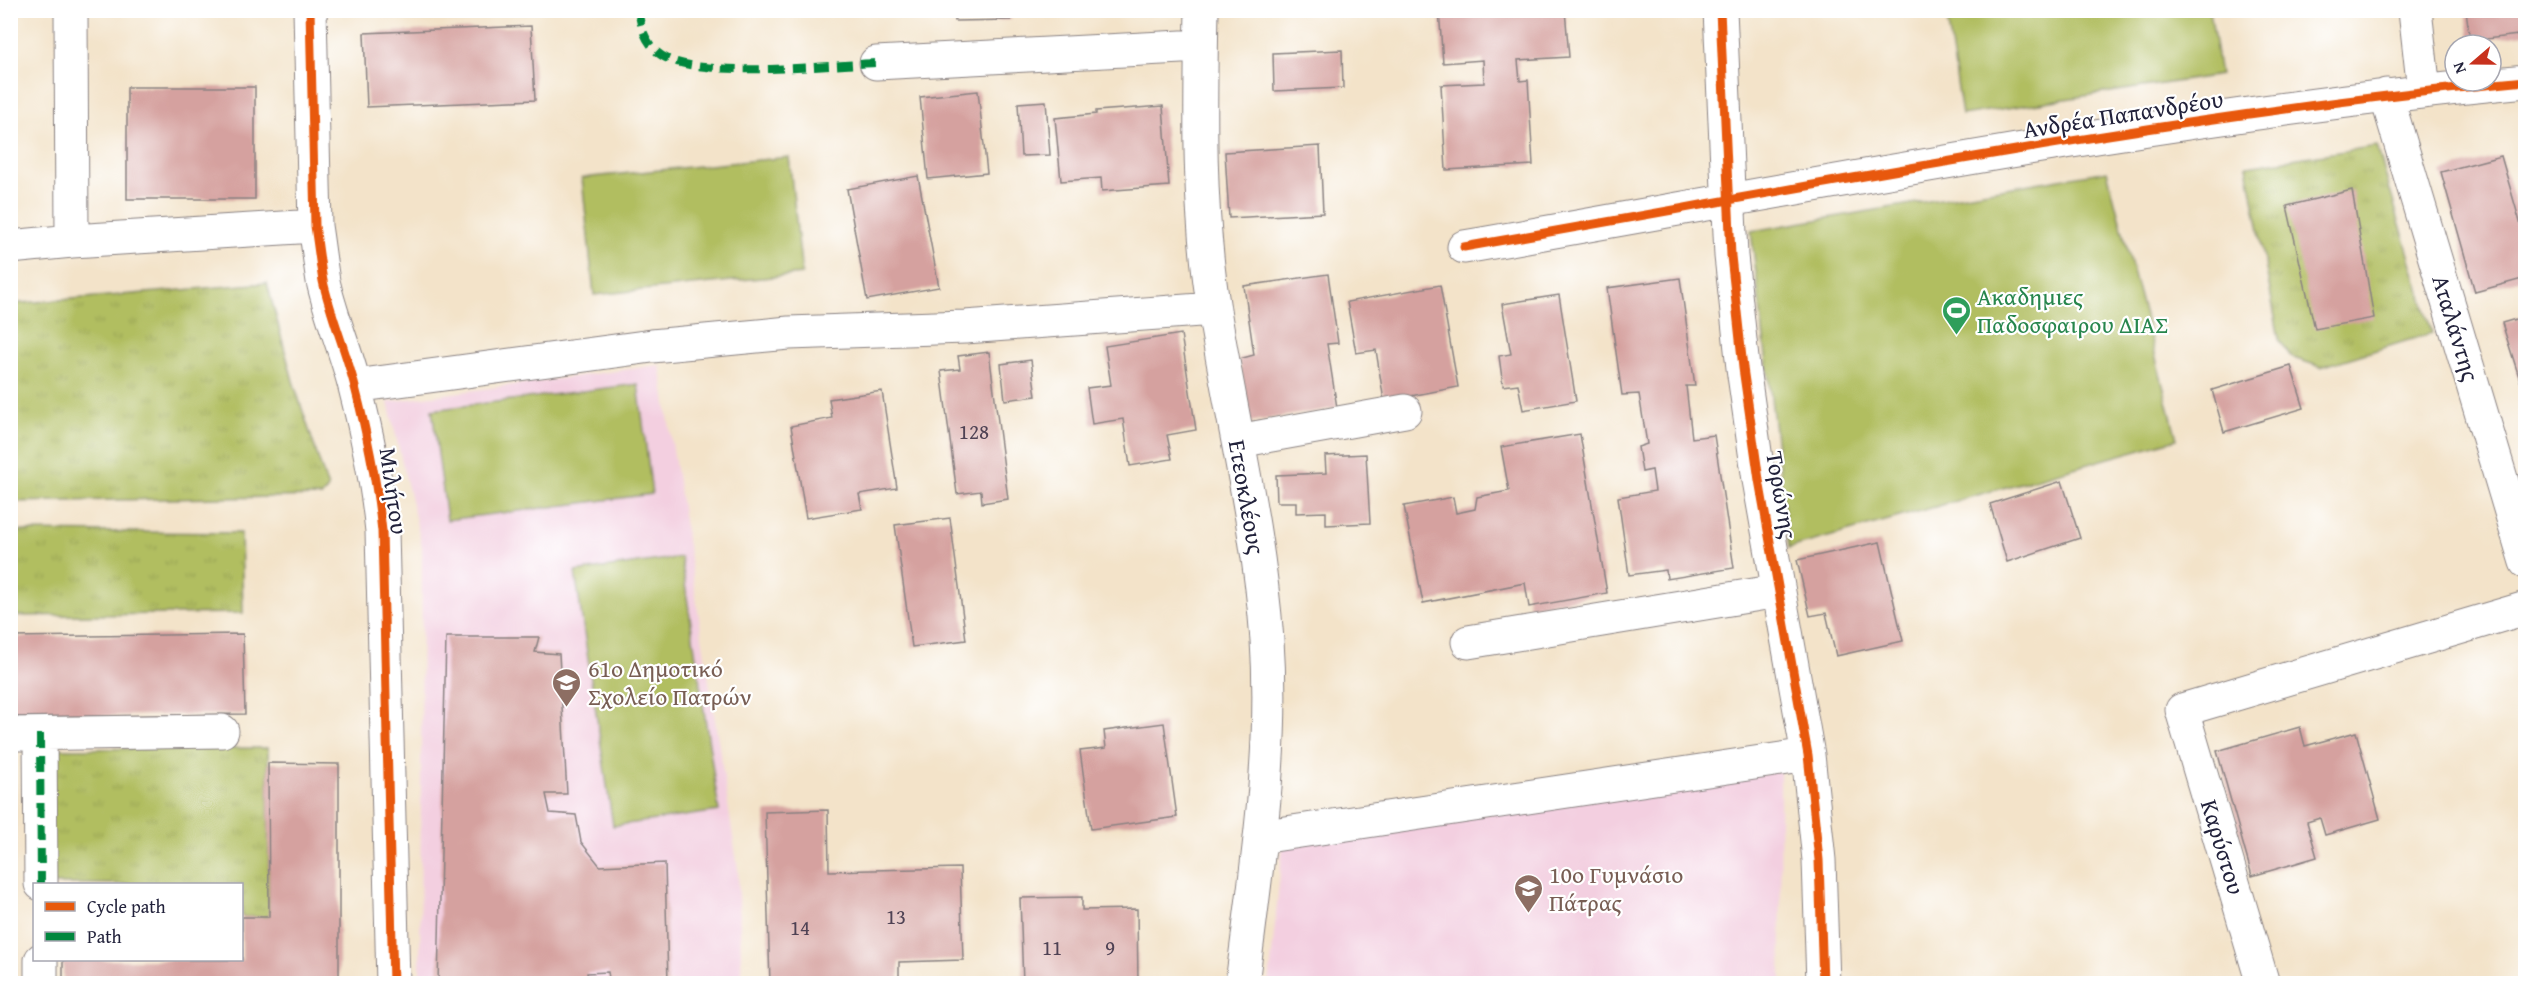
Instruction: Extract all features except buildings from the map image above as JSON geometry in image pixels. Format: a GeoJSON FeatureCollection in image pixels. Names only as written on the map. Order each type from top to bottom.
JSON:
{"type":"FeatureCollection","features":[{"type":"Feature","properties":{"kind":"street"},"geometry":{"type":"LineString","coordinates":[[71,10],[72,241]]}},
{"type":"Feature","properties":{"kind":"street","name":"Μιλήτου"},"geometry":{"type":"LineString","coordinates":[[310,10],[315,226],[324,283],[354,386],[372,463],[382,531],[393,984]]}},
{"type":"Feature","properties":{"kind":"street","name":"Ετεοκλέους"},"geometry":{"type":"LineString","coordinates":[[1202,10],[1204,209],[1214,309],[1257,552],[1267,641],[1268,737],[1260,837],[1242,984]]}},
{"type":"Feature","properties":{"kind":"street","name":"Τορώνης"},"geometry":{"type":"LineString","coordinates":[[1720,10],[1728,201],[1743,368],[1778,591],[1808,754],[1819,860],[1823,984]]}},
{"type":"Feature","properties":{"kind":"street"},"geometry":{"type":"LineString","coordinates":[[2415,10],[2424,91]]}},
{"type":"Feature","properties":{"kind":"street"},"geometry":{"type":"LineString","coordinates":[[876,63],[1201,46]]}},
{"type":"Feature","properties":{"kind":"street","name":"Ανδρέα Παπανδρέου"},"geometry":{"type":"LineString","coordinates":[[1464,247],[2125,132],[2386,95],[2526,81]]}},
{"type":"Feature","properties":{"kind":"street","name":"Αταλάντης"},"geometry":{"type":"LineString","coordinates":[[2386,95],[2526,562]]}},
{"type":"Feature","properties":{"kind":"street"},"geometry":{"type":"LineString","coordinates":[[10,247],[315,226]]}},
{"type":"Feature","properties":{"kind":"street"},"geometry":{"type":"LineString","coordinates":[[354,386],[652,346],[789,333],[965,327],[1214,309]]}},
{"type":"Feature","properties":{"kind":"street"},"geometry":{"type":"LineString","coordinates":[[1238,441],[1406,411]]}},
{"type":"Feature","properties":{"kind":"street"},"geometry":{"type":"LineString","coordinates":[[1468,642],[1778,591]]}},
{"type":"Feature","properties":{"kind":"street","name":"Καρύστου"},"geometry":{"type":"LineString","coordinates":[[2263,984],[2182,710],[2526,608]]}},
{"type":"Feature","properties":{"kind":"street"},"geometry":{"type":"LineString","coordinates":[[41,883],[25,734],[222,731]]}},
{"type":"Feature","properties":{"kind":"street"},"geometry":{"type":"LineString","coordinates":[[1260,837],[1808,754]]}},
{"type":"Feature","properties":{"kind":"street"},"geometry":{"type":"LineString","coordinates":[[41,961],[41,984]]}},
{"type":"Feature","properties":{"kind":"shaded area","name":"61ο Δημοτικό Σχολείο Πατρών"},"geometry":{"type":"Polygon","coordinates":[[[660,365],[738,869],[742,983],[420,983],[422,547],[388,402],[660,365]]]}},
{"type":"Feature","properties":{"kind":"shaded area","name":"10ο Γυμνάσιο Πάτρας"},"geometry":{"type":"Polygon","coordinates":[[[1780,771],[1781,983],[1269,984],[1283,843],[1780,771]]]}},
{"type":"Feature","properties":{"kind":"green space"},"geometry":{"type":"Polygon","coordinates":[[[1946,11],[2210,11],[2220,75],[1962,115],[1946,11]]]}},
{"type":"Feature","properties":{"kind":"green space"},"geometry":{"type":"Polygon","coordinates":[[[2377,146],[2432,333],[2321,367],[2291,357],[2279,339],[2247,166],[2377,146]]]}},
{"type":"Feature","properties":{"kind":"green space"},"geometry":{"type":"Polygon","coordinates":[[[789,157],[802,274],[594,295],[582,178],[789,157]]]}},
{"type":"Feature","properties":{"kind":"green space","name":"Ακαδημιες Παδοσφαιρου ΔΙΑΣ"},"geometry":{"type":"Polygon","coordinates":[[[2107,171],[2177,439],[1789,548],[1751,231],[2107,171]]]}},
{"type":"Feature","properties":{"kind":"green space"},"geometry":{"type":"Polygon","coordinates":[[[267,283],[293,381],[328,488],[322,496],[11,502],[11,304],[267,283]]]}},
{"type":"Feature","properties":{"kind":"green space"},"geometry":{"type":"Polygon","coordinates":[[[638,384],[652,494],[447,520],[432,410],[638,384]]]}},
{"type":"Feature","properties":{"kind":"green space"},"geometry":{"type":"Polygon","coordinates":[[[11,531],[241,533],[243,613],[11,616],[11,531]]]}},
{"type":"Feature","properties":{"kind":"green space"},"geometry":{"type":"Polygon","coordinates":[[[681,557],[719,811],[613,826],[575,572],[681,557]]]}},
{"type":"Feature","properties":{"kind":"green space"},"geometry":{"type":"Polygon","coordinates":[[[268,748],[269,917],[243,917],[243,883],[36,883],[35,749],[268,748]]]}},
{"type":"Feature","properties":{"kind":"marked path"},"geometry":{"type":"LineString","coordinates":[[638,10],[649,43],[657,52],[673,61],[728,69],[876,63]]}},
{"type":"Feature","properties":{"kind":"marked path"},"geometry":{"type":"LineString","coordinates":[[40,734],[41,883]]}},
{"type":"Feature","properties":{"kind":"cycle path"},"geometry":{"type":"LineString","coordinates":[[310,10],[315,226],[326,294],[364,423],[382,531],[393,984]]}},
{"type":"Feature","properties":{"kind":"cycle path"},"geometry":{"type":"LineString","coordinates":[[1720,10],[1731,256],[1743,368],[1759,480],[1808,755],[1819,860],[1823,984]]}},
{"type":"Feature","properties":{"kind":"cycle path"},"geometry":{"type":"LineString","coordinates":[[1464,247],[2125,132],[2392,95],[2526,81]]}},
{"type":"Feature","properties":{"kind":"place","name":"Ακαδημιες Παδοσφαιρου ΔΙΑΣ"},"geometry":{"type":"Point","coordinates":[1956,336]}},
{"type":"Feature","properties":{"kind":"place","name":"61ο Δημοτικό Σχολείο Πατρών"},"geometry":{"type":"Point","coordinates":[567,708]}},
{"type":"Feature","properties":{"kind":"place","name":"10ο Γυμνάσιο Πάτρας"},"geometry":{"type":"Point","coordinates":[1528,914]}}]}
